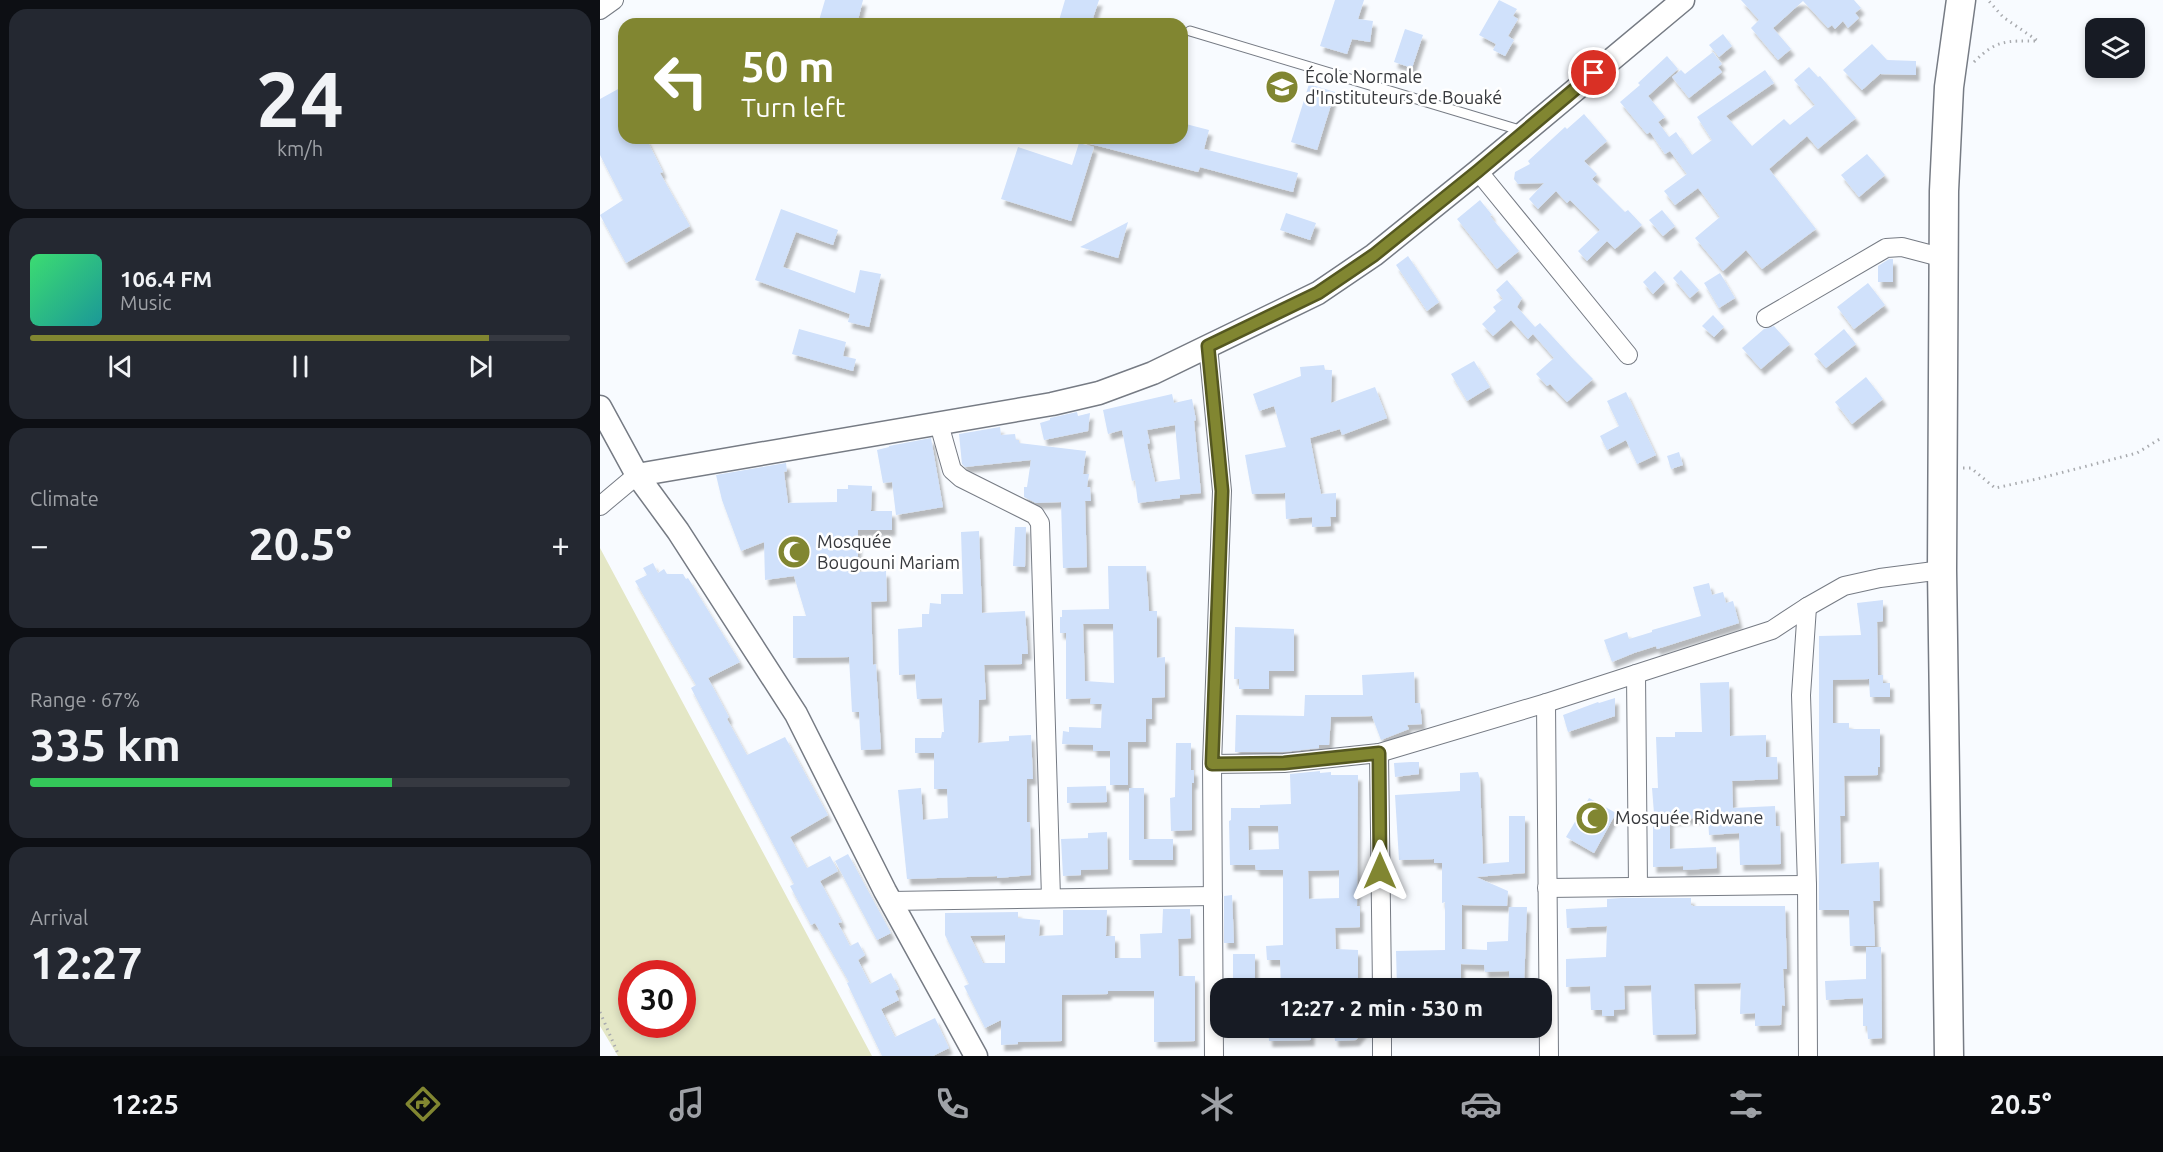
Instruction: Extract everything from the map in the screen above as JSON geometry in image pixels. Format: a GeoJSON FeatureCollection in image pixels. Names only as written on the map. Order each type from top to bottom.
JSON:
{"type":"FeatureCollection","features":[{"type":"Feature","properties":{"kind":"main road"},"geometry":{"type":"LineString","coordinates":[[1949,1056],[1942,570],[1944,258],[1949,87],[1961,0]]}},
{"type":"Feature","properties":{"kind":"street"},"geometry":{"type":"LineString","coordinates":[[600,10],[614,0]]}},
{"type":"Feature","properties":{"kind":"street"},"geometry":{"type":"LineString","coordinates":[[600,506],[637,475],[1052,404],[1099,393],[1153,373],[1318,293],[1374,255],[1683,0]]}},
{"type":"Feature","properties":{"kind":"street"},"geometry":{"type":"LineString","coordinates":[[1478,171],[1628,355]]}},
{"type":"Feature","properties":{"kind":"street"},"geometry":{"type":"LineString","coordinates":[[1766,318],[1886,248],[1902,247],[1944,258]]}},
{"type":"Feature","properties":{"kind":"street"},"geometry":{"type":"LineString","coordinates":[[1208,346],[1222,491],[1212,764],[1214,1056]]}},
{"type":"Feature","properties":{"kind":"street"},"geometry":{"type":"LineString","coordinates":[[600,408],[637,475],[678,531],[796,714],[890,901],[976,1056]]}},
{"type":"Feature","properties":{"kind":"street"},"geometry":{"type":"LineString","coordinates":[[939,424],[952,470],[961,478],[1035,515],[1040,523],[1051,898]]}},
{"type":"Feature","properties":{"kind":"street"},"geometry":{"type":"LineString","coordinates":[[1212,764],[1284,763],[1379,753],[1546,703],[1772,630],[1844,586],[1880,578],[1942,570]]}},
{"type":"Feature","properties":{"kind":"street"},"geometry":{"type":"LineString","coordinates":[[1808,607],[1801,695],[1807,885],[1808,1056]]}},
{"type":"Feature","properties":{"kind":"street"},"geometry":{"type":"LineString","coordinates":[[1636,674],[1638,887]]}},
{"type":"Feature","properties":{"kind":"street"},"geometry":{"type":"LineString","coordinates":[[1546,703],[1549,1056]]}},
{"type":"Feature","properties":{"kind":"street"},"geometry":{"type":"LineString","coordinates":[[1379,753],[1382,978]]}},
{"type":"Feature","properties":{"kind":"street"},"geometry":{"type":"LineString","coordinates":[[1547,888],[1807,885]]}},
{"type":"Feature","properties":{"kind":"street"},"geometry":{"type":"LineString","coordinates":[[890,901],[1213,896]]}},
{"type":"Feature","properties":{"kind":"street"},"geometry":{"type":"LineString","coordinates":[[1382,1038],[1382,1056]]}},
{"type":"Feature","properties":{"kind":"lane"},"geometry":{"type":"LineString","coordinates":[[1190,31],[1524,131]]}},
{"type":"Feature","properties":{"kind":"path"},"geometry":{"type":"LineString","coordinates":[[1949,87],[1985,52],[2004,41],[2038,41],[2003,17],[1988,0]]}},
{"type":"Feature","properties":{"kind":"path"},"geometry":{"type":"LineString","coordinates":[[1944,467],[1971,468],[1995,488],[2137,453],[2163,437]]}},
{"type":"Feature","properties":{"kind":"path"},"geometry":{"type":"LineString","coordinates":[[600,1012],[619,1056]]}},
{"type":"Feature","properties":{"kind":"green space"},"geometry":{"type":"Polygon","coordinates":[[[600,548],[872,1056],[618,1056],[600,1026],[600,548]]]}},
{"type":"Feature","properties":{"kind":"building"},"geometry":{"type":"Polygon","coordinates":[[[825,0],[863,0],[858,18],[820,18],[825,0]]]}},
{"type":"Feature","properties":{"kind":"building"},"geometry":{"type":"Polygon","coordinates":[[[1065,0],[1099,0],[1093,18],[1060,18],[1065,0]]]}},
{"type":"Feature","properties":{"kind":"building"},"geometry":{"type":"Polygon","coordinates":[[[1335,0],[1364,0],[1358,19],[1373,21],[1370,42],[1352,39],[1347,54],[1320,46],[1335,0]]]}},
{"type":"Feature","properties":{"kind":"building"},"geometry":{"type":"Polygon","coordinates":[[[1499,0],[1517,9],[1513,16],[1518,19],[1508,36],[1514,40],[1505,56],[1493,50],[1496,44],[1479,35],[1499,0]]]}},
{"type":"Feature","properties":{"kind":"building"},"geometry":{"type":"Polygon","coordinates":[[[1741,0],[1854,0],[1861,8],[1855,13],[1859,18],[1848,28],[1843,21],[1835,29],[1832,25],[1828,28],[1803,1],[1773,28],[1791,49],[1778,60],[1751,28],[1759,20],[1741,0]]]}},
{"type":"Feature","properties":{"kind":"building"},"geometry":{"type":"Polygon","coordinates":[[[1405,29],[1423,35],[1412,68],[1394,62],[1405,29]]]}},
{"type":"Feature","properties":{"kind":"building"},"geometry":{"type":"Polygon","coordinates":[[[1723,34],[1732,46],[1719,57],[1709,45],[1723,34]]]}},
{"type":"Feature","properties":{"kind":"building"},"geometry":{"type":"Polygon","coordinates":[[[1872,44],[1887,60],[1916,61],[1916,75],[1880,74],[1862,90],[1843,70],[1872,44]]]}},
{"type":"Feature","properties":{"kind":"building"},"geometry":{"type":"Polygon","coordinates":[[[1713,52],[1722,64],[1718,67],[1722,72],[1689,98],[1672,77],[1681,70],[1685,74],[1713,52]]]}},
{"type":"Feature","properties":{"kind":"building"},"geometry":{"type":"Polygon","coordinates":[[[1667,56],[1678,69],[1648,96],[1665,117],[1658,122],[1669,137],[1676,132],[1692,155],[1712,140],[1697,117],[1765,70],[1774,83],[1726,116],[1752,146],[1784,119],[1790,125],[1815,105],[1794,80],[1809,67],[1818,77],[1820,76],[1856,118],[1818,149],[1807,136],[1769,169],[1816,229],[1762,269],[1746,250],[1723,271],[1695,238],[1720,217],[1698,188],[1675,205],[1664,191],[1687,174],[1670,151],[1665,154],[1650,132],[1647,134],[1620,102],[1640,85],[1638,83],[1667,56]]]}},
{"type":"Feature","properties":{"kind":"building"},"geometry":{"type":"Polygon","coordinates":[[[1309,84],[1335,92],[1317,150],[1291,142],[1309,84]]]}},
{"type":"Feature","properties":{"kind":"building"},"geometry":{"type":"Polygon","coordinates":[[[618,89],[618,144],[649,144],[663,172],[660,173],[690,226],[626,263],[600,215],[623,200],[600,155],[600,99],[618,89]]]}},
{"type":"Feature","properties":{"kind":"building"},"geometry":{"type":"Polygon","coordinates":[[[1584,114],[1607,141],[1584,161],[1597,174],[1592,179],[1625,212],[1628,210],[1642,225],[1615,249],[1607,241],[1587,261],[1578,251],[1600,230],[1570,200],[1567,203],[1556,191],[1538,209],[1529,199],[1544,183],[1518,184],[1514,179],[1515,172],[1530,164],[1528,161],[1565,127],[1567,129],[1584,114]]]}},
{"type":"Feature","properties":{"kind":"building"},"geometry":{"type":"Polygon","coordinates":[[[1188,125],[1209,130],[1204,149],[1298,173],[1293,192],[1200,167],[1198,172],[1091,144],[1188,144],[1188,125]]]}},
{"type":"Feature","properties":{"kind":"building"},"geometry":{"type":"Polygon","coordinates":[[[1079,144],[1094,147],[1071,221],[1001,199],[1018,147],[1072,165],[1079,144]]]}},
{"type":"Feature","properties":{"kind":"building"},"geometry":{"type":"Polygon","coordinates":[[[1867,154],[1885,175],[1859,197],[1841,175],[1867,154]]]}},
{"type":"Feature","properties":{"kind":"building"},"geometry":{"type":"Polygon","coordinates":[[[1480,200],[1519,251],[1497,269],[1457,219],[1480,200]]]}},
{"type":"Feature","properties":{"kind":"building"},"geometry":{"type":"Polygon","coordinates":[[[781,209],[838,230],[833,245],[796,232],[783,267],[855,293],[860,270],[881,274],[869,327],[848,322],[850,314],[755,280],[781,209]]]}},
{"type":"Feature","properties":{"kind":"building"},"geometry":{"type":"Polygon","coordinates":[[[1662,210],[1675,226],[1663,236],[1649,220],[1662,210]]]}},
{"type":"Feature","properties":{"kind":"building"},"geometry":{"type":"Polygon","coordinates":[[[1286,213],[1316,223],[1310,240],[1280,230],[1286,213]]]}},
{"type":"Feature","properties":{"kind":"building"},"geometry":{"type":"Polygon","coordinates":[[[1128,222],[1118,258],[1080,247],[1128,222]]]}},
{"type":"Feature","properties":{"kind":"building"},"geometry":{"type":"Polygon","coordinates":[[[1408,256],[1439,302],[1427,311],[1396,265],[1408,256]]]}},
{"type":"Feature","properties":{"kind":"building"},"geometry":{"type":"Polygon","coordinates":[[[1893,259],[1893,282],[1878,282],[1878,266],[1893,259]]]}},
{"type":"Feature","properties":{"kind":"building"},"geometry":{"type":"Polygon","coordinates":[[[1681,270],[1699,290],[1690,298],[1673,278],[1681,270]]]}},
{"type":"Feature","properties":{"kind":"building"},"geometry":{"type":"Polygon","coordinates":[[[1655,271],[1665,282],[1653,294],[1643,282],[1655,271]]]}},
{"type":"Feature","properties":{"kind":"building"},"geometry":{"type":"Polygon","coordinates":[[[1720,273],[1735,298],[1719,308],[1704,283],[1720,273]]]}},
{"type":"Feature","properties":{"kind":"building"},"geometry":{"type":"Polygon","coordinates":[[[1507,280],[1522,298],[1517,307],[1535,327],[1540,323],[1593,379],[1567,402],[1550,384],[1547,386],[1536,374],[1554,358],[1533,334],[1528,339],[1511,320],[1493,336],[1482,324],[1496,311],[1493,307],[1503,299],[1496,290],[1507,280]]]}},
{"type":"Feature","properties":{"kind":"building"},"geometry":{"type":"Polygon","coordinates":[[[1868,283],[1885,305],[1854,329],[1837,307],[1868,283]]]}},
{"type":"Feature","properties":{"kind":"building"},"geometry":{"type":"Polygon","coordinates":[[[1713,315],[1724,327],[1714,337],[1702,326],[1713,315]]]}},
{"type":"Feature","properties":{"kind":"building"},"geometry":{"type":"Polygon","coordinates":[[[1774,326],[1790,344],[1761,369],[1742,348],[1764,329],[1774,326]]]}},
{"type":"Feature","properties":{"kind":"building"},"geometry":{"type":"Polygon","coordinates":[[[799,329],[846,342],[843,356],[856,359],[853,371],[792,354],[799,329]]]}},
{"type":"Feature","properties":{"kind":"building"},"geometry":{"type":"Polygon","coordinates":[[[1844,329],[1856,344],[1826,368],[1814,354],[1844,329]]]}},
{"type":"Feature","properties":{"kind":"building"},"geometry":{"type":"Polygon","coordinates":[[[1474,361],[1490,387],[1467,401],[1451,374],[1474,361]]]}},
{"type":"Feature","properties":{"kind":"building"},"geometry":{"type":"Polygon","coordinates":[[[1324,365],[1325,370],[1332,370],[1331,403],[1375,387],[1387,418],[1342,435],[1340,429],[1310,438],[1321,494],[1336,493],[1336,517],[1330,517],[1331,526],[1312,527],[1312,517],[1286,519],[1285,493],[1252,494],[1245,455],[1286,447],[1274,406],[1259,411],[1253,394],[1301,376],[1300,367],[1324,365]]]}},
{"type":"Feature","properties":{"kind":"building"},"geometry":{"type":"Polygon","coordinates":[[[1866,377],[1883,399],[1852,424],[1835,402],[1866,377]]]}},
{"type":"Feature","properties":{"kind":"building"},"geometry":{"type":"Polygon","coordinates":[[[1626,392],[1656,455],[1637,464],[1626,440],[1607,450],[1600,436],[1619,426],[1607,401],[1626,392]]]}},
{"type":"Feature","properties":{"kind":"building"},"geometry":{"type":"Polygon","coordinates":[[[1172,394],[1174,403],[1192,399],[1196,420],[1194,421],[1201,493],[1138,503],[1135,480],[1132,481],[1122,430],[1108,434],[1103,410],[1172,394]],[[1175,425],[1147,430],[1150,443],[1147,444],[1155,482],[1180,479],[1175,425]]]}},
{"type":"Feature","properties":{"kind":"building"},"geometry":{"type":"Polygon","coordinates":[[[1077,412],[1078,416],[1090,413],[1088,431],[1044,440],[1040,423],[1050,418],[1077,412]]]}},
{"type":"Feature","properties":{"kind":"building"},"geometry":{"type":"Polygon","coordinates":[[[1000,427],[1001,435],[1015,434],[1019,443],[1086,451],[1083,474],[1089,474],[1087,487],[1090,487],[1091,501],[1085,501],[1087,567],[1063,568],[1061,502],[1036,503],[1024,497],[1024,487],[1027,487],[1031,460],[965,467],[962,464],[959,434],[1000,427]]]}},
{"type":"Feature","properties":{"kind":"building"},"geometry":{"type":"Polygon","coordinates":[[[931,438],[943,507],[896,515],[892,482],[883,483],[877,450],[931,438]]]}},
{"type":"Feature","properties":{"kind":"building"},"geometry":{"type":"Polygon","coordinates":[[[1679,452],[1683,465],[1671,469],[1667,456],[1679,452]]]}},
{"type":"Feature","properties":{"kind":"building"},"geometry":{"type":"Polygon","coordinates":[[[786,463],[787,471],[784,472],[788,503],[837,502],[837,489],[848,489],[848,485],[872,486],[871,511],[892,511],[892,530],[858,530],[858,572],[886,571],[887,601],[871,602],[873,665],[876,664],[881,749],[861,750],[859,712],[852,712],[849,657],[793,658],[793,616],[806,616],[794,576],[765,580],[764,542],[741,551],[722,500],[716,475],[786,463]]]}},
{"type":"Feature","properties":{"kind":"building"},"geometry":{"type":"Polygon","coordinates":[[[1015,527],[1026,527],[1025,567],[1013,566],[1015,527]]]}},
{"type":"Feature","properties":{"kind":"building"},"geometry":{"type":"Polygon","coordinates":[[[979,531],[982,613],[1025,611],[1028,654],[1022,654],[1022,664],[984,665],[986,699],[979,700],[978,743],[1009,741],[1009,736],[1031,735],[1033,779],[1027,779],[1027,822],[1030,822],[1031,875],[997,878],[997,876],[907,879],[898,790],[921,788],[923,820],[948,818],[947,789],[934,789],[934,753],[915,753],[915,738],[941,738],[944,732],[942,698],[917,699],[915,674],[899,675],[898,629],[922,627],[922,614],[929,614],[930,603],[941,604],[941,594],[963,594],[961,532],[979,531]]]}},
{"type":"Feature","properties":{"kind":"building"},"geometry":{"type":"Polygon","coordinates":[[[653,563],[658,573],[664,569],[667,574],[683,574],[686,579],[688,578],[740,662],[708,678],[747,755],[785,737],[828,815],[790,837],[807,868],[830,856],[838,871],[820,881],[842,922],[838,923],[850,946],[858,942],[865,955],[858,960],[870,984],[891,973],[899,989],[895,991],[899,1000],[881,1009],[895,1037],[935,1018],[949,1048],[933,1056],[882,1056],[847,983],[849,982],[815,923],[811,925],[790,886],[794,884],[691,688],[696,685],[635,581],[647,575],[643,568],[653,563]]]}},
{"type":"Feature","properties":{"kind":"building"},"geometry":{"type":"Polygon","coordinates":[[[1108,566],[1146,566],[1149,611],[1157,611],[1157,658],[1165,657],[1165,697],[1152,698],[1152,719],[1146,719],[1146,742],[1128,742],[1128,785],[1110,785],[1110,751],[1093,751],[1093,745],[1062,744],[1063,731],[1069,732],[1069,727],[1101,728],[1102,704],[1090,704],[1091,698],[1066,699],[1066,633],[1060,633],[1062,610],[1109,609],[1108,566]],[[1083,624],[1085,681],[1114,683],[1113,624],[1083,624]]]}},
{"type":"Feature","properties":{"kind":"building"},"geometry":{"type":"Polygon","coordinates":[[[1709,583],[1712,595],[1723,592],[1726,603],[1733,601],[1739,623],[1657,649],[1656,646],[1612,662],[1604,640],[1627,632],[1629,639],[1701,616],[1693,587],[1709,583]]]}},
{"type":"Feature","properties":{"kind":"building"},"geometry":{"type":"Polygon","coordinates":[[[1883,600],[1883,621],[1877,622],[1878,675],[1883,675],[1883,683],[1890,683],[1890,697],[1870,697],[1869,679],[1833,680],[1833,723],[1849,723],[1849,729],[1880,729],[1878,775],[1844,776],[1845,816],[1840,816],[1841,864],[1879,862],[1880,901],[1873,901],[1875,946],[1850,946],[1849,910],[1819,910],[1819,636],[1861,635],[1857,603],[1883,600]]]}},
{"type":"Feature","properties":{"kind":"building"},"geometry":{"type":"Polygon","coordinates":[[[1235,627],[1294,629],[1294,671],[1269,671],[1269,689],[1239,689],[1239,679],[1234,679],[1235,627]]]}},
{"type":"Feature","properties":{"kind":"building"},"geometry":{"type":"Polygon","coordinates":[[[1414,672],[1415,703],[1420,703],[1422,724],[1407,725],[1409,729],[1381,740],[1372,716],[1331,717],[1329,745],[1283,752],[1235,752],[1236,715],[1304,716],[1305,695],[1363,695],[1362,675],[1414,672]]]}},
{"type":"Feature","properties":{"kind":"building"},"geometry":{"type":"Polygon","coordinates":[[[1729,682],[1730,736],[1766,735],[1766,757],[1777,757],[1778,779],[1732,781],[1733,808],[1775,806],[1776,826],[1780,826],[1781,864],[1740,865],[1739,833],[1709,835],[1708,817],[1670,820],[1670,849],[1716,847],[1717,868],[1683,870],[1683,866],[1653,867],[1653,826],[1655,826],[1652,788],[1658,788],[1656,737],[1675,737],[1675,732],[1702,732],[1700,683],[1729,682]]]}},
{"type":"Feature","properties":{"kind":"building"},"geometry":{"type":"Polygon","coordinates":[[[1615,698],[1615,716],[1568,732],[1563,715],[1615,698]]]}},
{"type":"Feature","properties":{"kind":"building"},"geometry":{"type":"Polygon","coordinates":[[[1176,743],[1191,743],[1191,770],[1194,770],[1192,830],[1171,831],[1170,798],[1175,797],[1176,743]]]}},
{"type":"Feature","properties":{"kind":"building"},"geometry":{"type":"Polygon","coordinates":[[[1419,762],[1419,774],[1395,777],[1394,763],[1419,762]]]}},
{"type":"Feature","properties":{"kind":"building"},"geometry":{"type":"Polygon","coordinates":[[[1320,771],[1320,773],[1331,772],[1331,775],[1358,775],[1357,906],[1360,906],[1360,927],[1335,928],[1336,949],[1358,950],[1358,978],[1281,978],[1280,960],[1267,960],[1266,946],[1283,945],[1283,870],[1256,870],[1255,865],[1230,865],[1231,808],[1260,808],[1260,805],[1291,804],[1290,774],[1320,771]],[[1248,826],[1249,850],[1279,849],[1278,826],[1248,826]],[[1339,870],[1308,871],[1309,899],[1339,898],[1339,870]]]}},
{"type":"Feature","properties":{"kind":"building"},"geometry":{"type":"Polygon","coordinates":[[[1478,772],[1480,779],[1483,864],[1509,862],[1509,816],[1525,816],[1525,873],[1476,877],[1508,891],[1507,906],[1462,905],[1462,949],[1487,950],[1487,942],[1508,941],[1509,907],[1527,907],[1524,978],[1509,978],[1509,971],[1485,972],[1484,965],[1461,964],[1461,978],[1397,978],[1396,951],[1445,950],[1445,902],[1442,903],[1442,863],[1434,863],[1434,859],[1399,860],[1395,795],[1460,791],[1460,773],[1478,772]]]}},
{"type":"Feature","properties":{"kind":"building"},"geometry":{"type":"Polygon","coordinates":[[[1106,786],[1107,802],[1067,803],[1067,787],[1106,786]]]}},
{"type":"Feature","properties":{"kind":"building"},"geometry":{"type":"Polygon","coordinates":[[[1129,788],[1144,788],[1144,839],[1173,839],[1173,860],[1129,860],[1129,788]]]}},
{"type":"Feature","properties":{"kind":"building"},"geometry":{"type":"Polygon","coordinates":[[[1589,798],[1616,813],[1594,853],[1566,837],[1589,798]]]}},
{"type":"Feature","properties":{"kind":"building"},"geometry":{"type":"Polygon","coordinates":[[[1107,832],[1108,869],[1081,870],[1081,875],[1063,876],[1061,839],[1088,838],[1088,833],[1107,832]]]}},
{"type":"Feature","properties":{"kind":"building"},"geometry":{"type":"Polygon","coordinates":[[[848,854],[891,933],[877,940],[835,861],[848,854]]]}},
{"type":"Feature","properties":{"kind":"building"},"geometry":{"type":"Polygon","coordinates":[[[1232,895],[1234,943],[1224,943],[1224,896],[1232,895]]]}},
{"type":"Feature","properties":{"kind":"building"},"geometry":{"type":"Polygon","coordinates":[[[1691,898],[1693,906],[1785,906],[1787,969],[1783,969],[1785,1006],[1782,1005],[1781,1025],[1755,1026],[1755,1013],[1740,1014],[1741,983],[1694,984],[1696,1034],[1653,1035],[1651,985],[1624,986],[1625,1009],[1614,1010],[1614,1016],[1602,1016],[1602,1010],[1591,1010],[1590,986],[1566,987],[1566,959],[1606,957],[1607,926],[1567,928],[1566,909],[1607,907],[1607,899],[1691,898]]]}},
{"type":"Feature","properties":{"kind":"building"},"geometry":{"type":"Polygon","coordinates":[[[1163,909],[1190,909],[1191,938],[1178,939],[1179,976],[1195,976],[1195,1041],[1154,1042],[1154,991],[1108,991],[1108,994],[1062,995],[1062,1041],[1018,1042],[1018,1044],[1001,1045],[1001,1020],[985,1028],[964,986],[969,984],[945,935],[945,913],[1018,912],[1018,918],[1040,920],[1039,936],[1063,935],[1063,910],[1107,910],[1106,936],[1115,936],[1115,958],[1141,958],[1140,934],[1162,933],[1163,909]],[[1005,935],[970,936],[983,963],[1005,963],[1005,935]]]}},
{"type":"Feature","properties":{"kind":"building"},"geometry":{"type":"Polygon","coordinates":[[[1866,947],[1881,947],[1882,1038],[1868,1039],[1867,1026],[1863,1026],[1863,998],[1826,1000],[1825,981],[1866,979],[1866,947]]]}},
{"type":"Feature","properties":{"kind":"building"},"geometry":{"type":"Polygon","coordinates":[[[1233,954],[1255,954],[1255,978],[1233,978],[1233,954]]]}},
{"type":"Feature","properties":{"kind":"building"},"geometry":{"type":"Polygon","coordinates":[[[1269,1038],[1311,1038],[1311,1040],[1269,1041],[1269,1038]]]}},
{"type":"Feature","properties":{"kind":"building"},"geometry":{"type":"Polygon","coordinates":[[[1335,1038],[1358,1038],[1356,1040],[1335,1041],[1335,1038]]]}},
{"type":"Feature","properties":{"kind":"place","name":"École Normale d'Instituteurs de Bouaké"},"geometry":{"type":"Point","coordinates":[1282,87]}},
{"type":"Feature","properties":{"kind":"place","name":"Mosquée Bougouni Mariam"},"geometry":{"type":"Point","coordinates":[794,552]}},
{"type":"Feature","properties":{"kind":"place","name":"Mosquée Ridwane"},"geometry":{"type":"Point","coordinates":[1592,818]}},
{"type":"Feature","properties":{"kind":"route"},"geometry":{"type":"LineString","coordinates":[[1380,871],[1379,753],[1284,763],[1212,764],[1222,491],[1208,346],[1318,293],[1374,255],[1594,73]]}}]}
